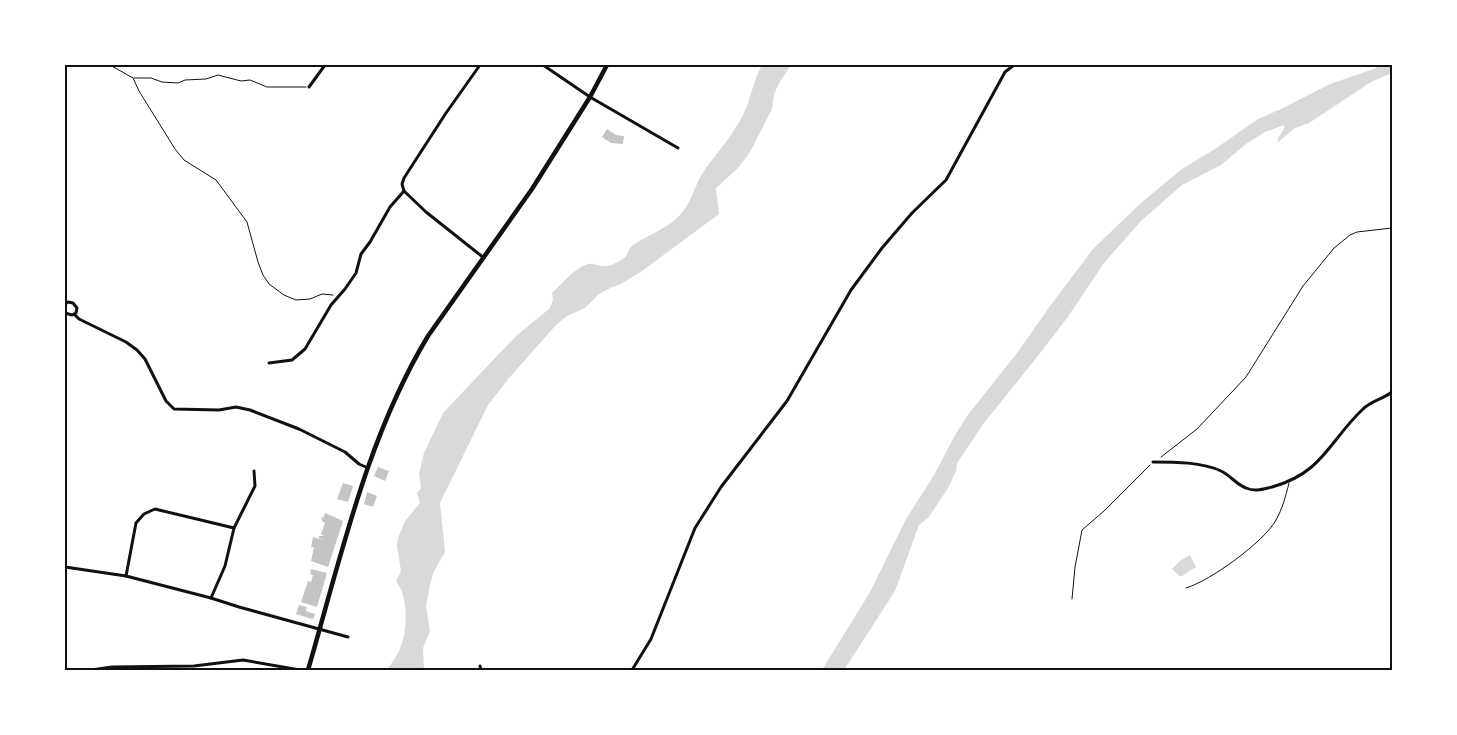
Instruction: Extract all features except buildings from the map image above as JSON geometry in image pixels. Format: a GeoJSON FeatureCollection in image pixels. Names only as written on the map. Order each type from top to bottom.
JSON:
{"type":"FeatureCollection","features":[{"type":"Feature","properties":{"kind":"main road"},"geometry":{"type":"LineString","coordinates":[[308,670],[368,468],[400,386],[428,336],[532,189],[590,97],[607,65]]}},
{"type":"Feature","properties":{"kind":"street"},"geometry":{"type":"LineString","coordinates":[[309,87],[325,65]]}},
{"type":"Feature","properties":{"kind":"street"},"geometry":{"type":"LineString","coordinates":[[480,65],[446,113],[402,184],[404,191],[426,212],[484,258]]}},
{"type":"Feature","properties":{"kind":"street"},"geometry":{"type":"LineString","coordinates":[[543,65],[590,97],[678,148]]}},
{"type":"Feature","properties":{"kind":"street"},"geometry":{"type":"LineString","coordinates":[[632,670],[651,639],[694,528],[721,487],[786,401],[850,290],[912,213],[946,180],[1005,72],[1014,65]]}},
{"type":"Feature","properties":{"kind":"street"},"geometry":{"type":"LineString","coordinates":[[269,363],[292,360],[305,349],[331,305],[356,273],[361,254],[374,236],[390,207],[404,191]]}},
{"type":"Feature","properties":{"kind":"street"},"geometry":{"type":"LineString","coordinates":[[65,304],[70,302],[75,304],[77,308],[74,314]]}},
{"type":"Feature","properties":{"kind":"street"},"geometry":{"type":"LineString","coordinates":[[65,313],[74,314]]}},
{"type":"Feature","properties":{"kind":"street"},"geometry":{"type":"LineString","coordinates":[[74,314],[78,319],[126,342],[146,358],[166,401],[174,409],[219,410],[236,407],[250,410],[299,429],[345,452],[359,464],[368,468]]}},
{"type":"Feature","properties":{"kind":"street"},"geometry":{"type":"LineString","coordinates":[[1154,462],[1180,462],[1214,468],[1222,471],[1246,488],[1259,491],[1289,482],[1316,465],[1352,420],[1365,407],[1392,392]]}},
{"type":"Feature","properties":{"kind":"street"},"geometry":{"type":"LineString","coordinates":[[211,598],[224,566],[234,528],[254,486],[254,471]]}},
{"type":"Feature","properties":{"kind":"street"},"geometry":{"type":"LineString","coordinates":[[126,576],[136,523],[144,514],[155,508],[234,528]]}},
{"type":"Feature","properties":{"kind":"street"},"geometry":{"type":"LineString","coordinates":[[65,567],[126,576],[348,637]]}},
{"type":"Feature","properties":{"kind":"street"},"geometry":{"type":"LineString","coordinates":[[91,670],[112,668],[194,668],[248,660],[300,670]]}},
{"type":"Feature","properties":{"kind":"lane"},"geometry":{"type":"LineString","coordinates":[[1186,588],[1232,562],[1262,538],[1276,520],[1289,482]]}},
{"type":"Feature","properties":{"kind":"path"},"geometry":{"type":"LineString","coordinates":[[110,65],[133,78],[151,78],[162,82],[178,83],[185,80],[206,79],[218,75],[241,81],[250,80],[267,87],[309,87]]}},
{"type":"Feature","properties":{"kind":"path"},"geometry":{"type":"LineString","coordinates":[[133,78],[175,149],[189,164],[216,180],[246,222],[258,262],[269,284],[284,295],[296,300],[310,300],[322,294],[340,295]]}},
{"type":"Feature","properties":{"kind":"path"},"geometry":{"type":"LineString","coordinates":[[1072,599],[1075,567],[1082,530],[1154,462],[1197,429],[1246,377],[1303,286],[1334,248],[1350,235],[1357,232],[1392,228]]}},
{"type":"Feature","properties":{"kind":"shaded area"},"geometry":{"type":"Polygon","coordinates":[[[762,65],[791,65],[779,83],[774,94],[772,109],[749,154],[737,169],[716,188],[719,214],[642,271],[621,284],[599,294],[585,308],[567,316],[556,325],[488,405],[440,503],[445,552],[434,571],[426,606],[430,631],[423,648],[424,670],[387,670],[400,649],[406,621],[403,595],[396,581],[401,571],[397,546],[398,538],[405,521],[420,503],[417,493],[421,488],[419,474],[424,453],[443,413],[516,336],[549,309],[553,300],[552,293],[573,273],[588,264],[606,266],[617,263],[625,257],[632,246],[669,224],[680,215],[688,204],[702,173],[739,122],[746,109],[756,77],[762,65]]]}},
{"type":"Feature","properties":{"kind":"shaded area"},"geometry":{"type":"Polygon","coordinates":[[[1380,65],[1392,65],[1392,73],[1371,82],[1309,123],[1295,128],[1278,142],[1277,140],[1284,129],[1284,125],[1265,132],[1246,144],[1221,165],[1182,185],[1141,221],[1104,263],[1067,318],[984,423],[957,463],[956,471],[948,488],[929,517],[919,525],[895,591],[844,670],[822,670],[870,592],[906,519],[933,477],[967,416],[1017,353],[1093,249],[1142,202],[1182,169],[1258,119],[1330,84],[1374,69],[1380,65]]]}},
{"type":"Feature","properties":{"kind":"shaded area"},"geometry":{"type":"Polygon","coordinates":[[[1190,555],[1196,567],[1179,576],[1172,569],[1181,560],[1190,555]]]}}]}
